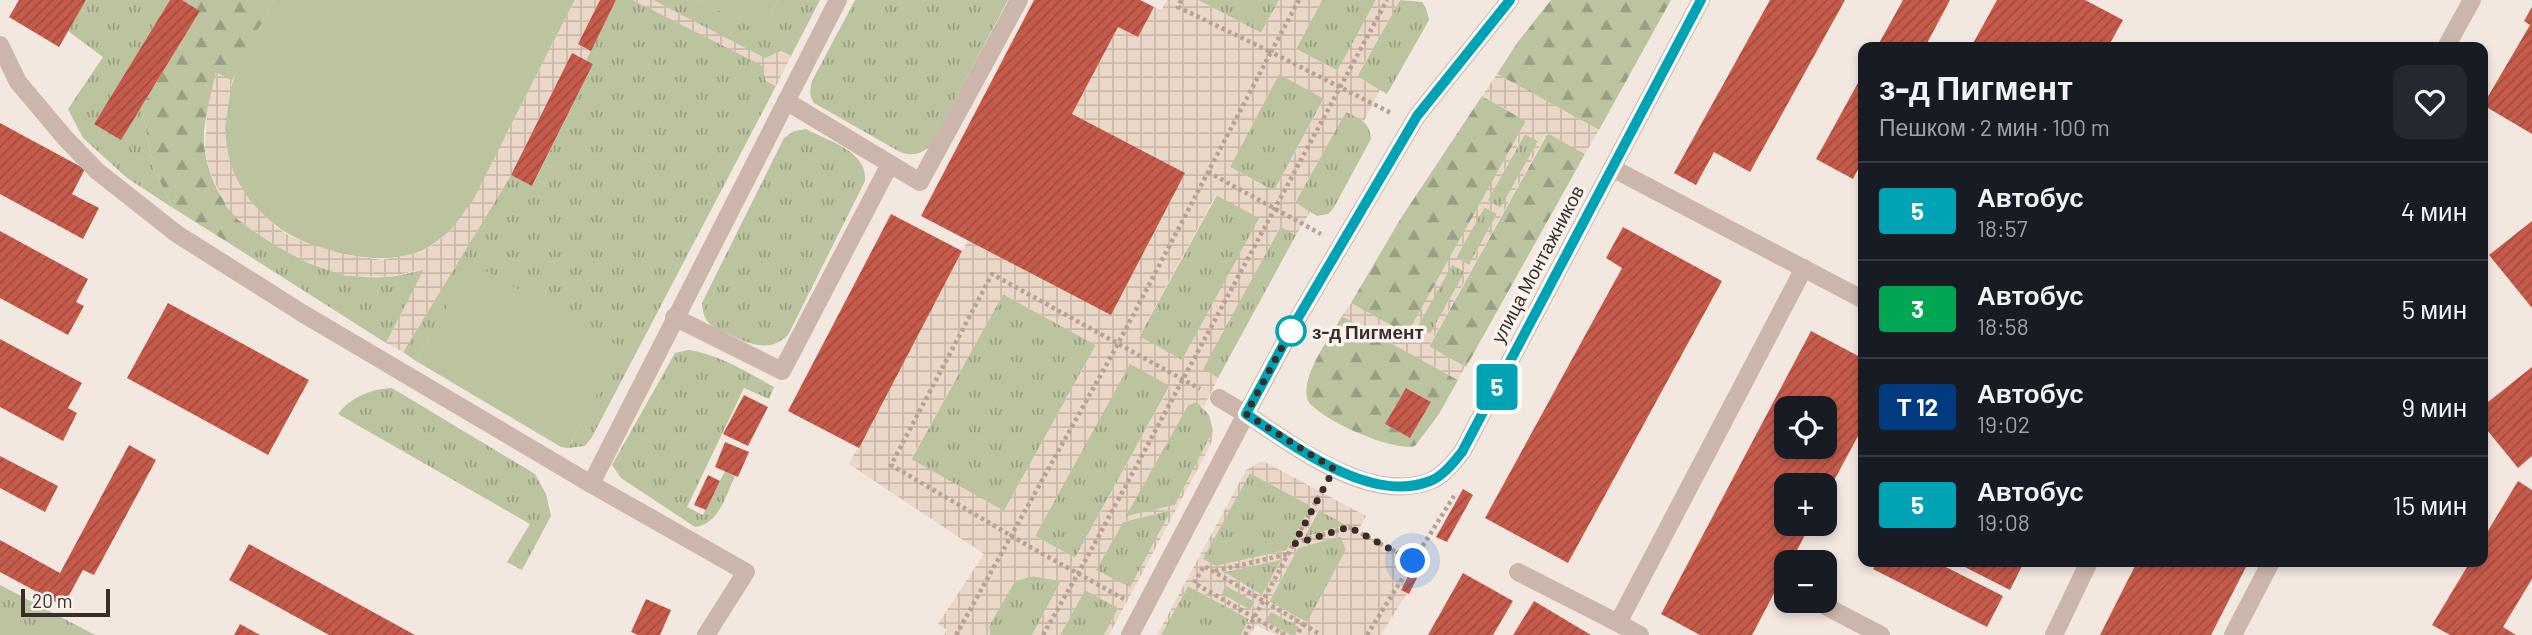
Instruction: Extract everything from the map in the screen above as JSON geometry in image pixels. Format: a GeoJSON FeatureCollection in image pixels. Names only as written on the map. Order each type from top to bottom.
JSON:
{"type":"FeatureCollection","features":[{"type":"Feature","properties":{"kind":"street"},"geometry":{"type":"LineString","coordinates":[[591,484],[838,0]]}},
{"type":"Feature","properties":{"kind":"street"},"geometry":{"type":"LineString","coordinates":[[786,102],[920,182],[1019,0]]}},
{"type":"Feature","properties":{"kind":"street"},"geometry":{"type":"LineString","coordinates":[[1130,635],[1295,323],[1412,124],[1510,0]]}},
{"type":"Feature","properties":{"kind":"street","name":"улица Монтажников"},"geometry":{"type":"LineString","coordinates":[[1219,398],[1334,469],[1366,481],[1416,485],[1432,481],[1453,464],[1462,452],[1701,0]]}},
{"type":"Feature","properties":{"kind":"street"},"geometry":{"type":"LineString","coordinates":[[2448,42],[2472,0]]}},
{"type":"Feature","properties":{"kind":"street"},"geometry":{"type":"LineString","coordinates":[[0,45],[18,82],[81,155],[97,171],[177,234],[302,313],[746,572],[706,635]]}},
{"type":"Feature","properties":{"kind":"street"},"geometry":{"type":"LineString","coordinates":[[674,317],[782,371],[890,164]]}},
{"type":"Feature","properties":{"kind":"street"},"geometry":{"type":"LineString","coordinates":[[1612,168],[1858,297]]}},
{"type":"Feature","properties":{"kind":"street"},"geometry":{"type":"LineString","coordinates":[[1618,623],[1804,268]]}},
{"type":"Feature","properties":{"kind":"street"},"geometry":{"type":"LineString","coordinates":[[2054,635],[2088,567]]}},
{"type":"Feature","properties":{"kind":"street"},"geometry":{"type":"LineString","coordinates":[[2233,635],[2268,567]]}},
{"type":"Feature","properties":{"kind":"street"},"geometry":{"type":"LineString","coordinates":[[1518,572],[1640,635]]}},
{"type":"Feature","properties":{"kind":"street"},"geometry":{"type":"LineString","coordinates":[[1837,613],[1881,635]]}},
{"type":"Feature","properties":{"kind":"path"},"geometry":{"type":"LineString","coordinates":[[1181,0],[1178,6],[1412,124]]}},
{"type":"Feature","properties":{"kind":"path"},"geometry":{"type":"LineString","coordinates":[[956,635],[1119,342],[1299,0]]}},
{"type":"Feature","properties":{"kind":"path"},"geometry":{"type":"LineString","coordinates":[[1043,635],[1184,380],[1387,0]]}},
{"type":"Feature","properties":{"kind":"path"},"geometry":{"type":"LineString","coordinates":[[1208,172],[1341,245]]}},
{"type":"Feature","properties":{"kind":"path"},"geometry":{"type":"LineString","coordinates":[[1143,610],[891,465],[992,274],[1219,398]]}},
{"type":"Feature","properties":{"kind":"path"},"geometry":{"type":"LineString","coordinates":[[1245,635],[1334,469]]}},
{"type":"Feature","properties":{"kind":"path"},"geometry":{"type":"LineString","coordinates":[[1294,544],[1349,527],[1413,561]]}},
{"type":"Feature","properties":{"kind":"path"},"geometry":{"type":"LineString","coordinates":[[1213,571],[1289,553]]}},
{"type":"Feature","properties":{"kind":"path"},"geometry":{"type":"LineString","coordinates":[[1285,635],[1195,583],[1205,566],[1321,635]]}},
{"type":"Feature","properties":{"kind":"path"},"geometry":{"type":"LineString","coordinates":[[1297,635],[1303,624]]}},
{"type":"Feature","properties":{"kind":"green space"},"geometry":{"type":"Polygon","coordinates":[[[86,0],[170,0],[94,124],[142,106],[152,165],[173,208],[127,178],[83,138],[68,109],[103,57],[68,31],[86,0]]]}},
{"type":"Feature","properties":{"kind":"green space"},"geometry":{"type":"Polygon","coordinates":[[[182,0],[274,0],[232,81],[217,73],[204,131],[206,160],[210,173],[223,199],[252,230],[247,243],[232,245],[173,208],[152,165],[142,106],[200,11],[182,0]]]}},
{"type":"Feature","properties":{"kind":"green space"},"geometry":{"type":"Polygon","coordinates":[[[274,0],[575,0],[479,190],[460,219],[427,248],[407,255],[376,258],[330,251],[284,231],[248,199],[236,178],[228,154],[225,127],[229,93],[241,61],[274,0]]]}},
{"type":"Feature","properties":{"kind":"green space"},"geometry":{"type":"Polygon","coordinates":[[[616,0],[633,0],[762,65],[766,81],[776,86],[592,437],[585,446],[568,448],[621,348],[472,264],[416,361],[403,352],[511,175],[533,185],[593,64],[586,60],[616,0]]]}},
{"type":"Feature","properties":{"kind":"green space"},"geometry":{"type":"Polygon","coordinates":[[[653,0],[698,0],[762,32],[778,0],[820,0],[791,56],[781,51],[765,59],[653,0]]]}},
{"type":"Feature","properties":{"kind":"green space"},"geometry":{"type":"Polygon","coordinates":[[[698,0],[778,0],[762,33],[698,0]]]}},
{"type":"Feature","properties":{"kind":"green space"},"geometry":{"type":"Polygon","coordinates":[[[855,0],[1008,0],[930,146],[919,153],[900,152],[814,103],[811,98],[812,81],[855,0]]]}},
{"type":"Feature","properties":{"kind":"green space"},"geometry":{"type":"Polygon","coordinates":[[[1198,0],[1279,0],[1261,33],[1198,0]]]}},
{"type":"Feature","properties":{"kind":"green space"},"geometry":{"type":"Polygon","coordinates":[[[1322,0],[1376,0],[1338,71],[1296,49],[1322,0]]]}},
{"type":"Feature","properties":{"kind":"green space"},"geometry":{"type":"Polygon","coordinates":[[[1400,0],[1422,2],[1429,20],[1387,94],[1357,77],[1400,0]]]}},
{"type":"Feature","properties":{"kind":"green space"},"geometry":{"type":"Polygon","coordinates":[[[1551,0],[1671,0],[1599,130],[1497,74],[1517,43],[1551,0]]]}},
{"type":"Feature","properties":{"kind":"green space"},"geometry":{"type":"Polygon","coordinates":[[[1279,74],[1324,98],[1274,191],[1230,167],[1279,74]]]}},
{"type":"Feature","properties":{"kind":"green space"},"geometry":{"type":"Polygon","coordinates":[[[1482,96],[1526,121],[1407,335],[1351,303],[1401,218],[1482,96]]]}},
{"type":"Feature","properties":{"kind":"green space"},"geometry":{"type":"Polygon","coordinates":[[[1346,111],[1366,125],[1371,139],[1333,209],[1328,214],[1317,216],[1295,203],[1346,111]]]}},
{"type":"Feature","properties":{"kind":"green space"},"geometry":{"type":"Polygon","coordinates":[[[806,129],[845,148],[853,155],[860,162],[865,181],[788,335],[773,344],[758,345],[711,325],[704,316],[702,303],[784,138],[794,131],[806,129]]]}},
{"type":"Feature","properties":{"kind":"green space"},"geometry":{"type":"Polygon","coordinates":[[[1548,133],[1585,154],[1466,367],[1429,347],[1548,133]]]}},
{"type":"Feature","properties":{"kind":"green space"},"geometry":{"type":"Polygon","coordinates":[[[1525,134],[1538,141],[1501,208],[1487,201],[1525,134]]]}},
{"type":"Feature","properties":{"kind":"green space"},"geometry":{"type":"Polygon","coordinates":[[[1217,195],[1260,218],[1182,360],[1139,337],[1217,195]]]}},
{"type":"Feature","properties":{"kind":"green space"},"geometry":{"type":"Polygon","coordinates":[[[1484,207],[1497,214],[1469,265],[1456,258],[1484,207]]]}},
{"type":"Feature","properties":{"kind":"green space"},"geometry":{"type":"Polygon","coordinates":[[[1281,226],[1296,235],[1218,378],[1202,369],[1281,226]]]}},
{"type":"Feature","properties":{"kind":"green space"},"geometry":{"type":"Polygon","coordinates":[[[252,230],[283,250],[333,271],[388,277],[425,269],[386,343],[232,245],[247,242],[252,230]]]}},
{"type":"Feature","properties":{"kind":"green space"},"geometry":{"type":"Polygon","coordinates":[[[472,263],[622,348],[568,448],[561,447],[416,361],[472,263]]]}},
{"type":"Feature","properties":{"kind":"green space"},"geometry":{"type":"Polygon","coordinates":[[[1452,264],[1465,272],[1430,334],[1417,327],[1452,264]]]}},
{"type":"Feature","properties":{"kind":"green space"},"geometry":{"type":"Polygon","coordinates":[[[1003,294],[1096,345],[1004,511],[911,460],[1003,294]]]}},
{"type":"Feature","properties":{"kind":"green space"},"geometry":{"type":"Polygon","coordinates":[[[1342,316],[1458,380],[1439,414],[1415,446],[1391,444],[1358,433],[1327,417],[1308,401],[1306,391],[1312,369],[1342,316]],[[1406,388],[1385,424],[1410,438],[1431,402],[1406,388]]]}},
{"type":"Feature","properties":{"kind":"green space"},"geometry":{"type":"Polygon","coordinates":[[[688,350],[722,360],[774,387],[769,399],[744,388],[687,507],[703,515],[725,471],[735,476],[716,515],[703,525],[695,527],[621,478],[612,465],[675,353],[688,350]]]}},
{"type":"Feature","properties":{"kind":"green space"},"geometry":{"type":"Polygon","coordinates":[[[1130,363],[1170,385],[1075,558],[1035,536],[1130,363]]]}},
{"type":"Feature","properties":{"kind":"green space"},"geometry":{"type":"Polygon","coordinates":[[[392,388],[535,474],[546,494],[551,516],[522,570],[507,562],[530,524],[338,414],[362,395],[392,388]]]}},
{"type":"Feature","properties":{"kind":"green space"},"geometry":{"type":"Polygon","coordinates":[[[1197,402],[1209,415],[1213,431],[1175,505],[1125,517],[1188,405],[1197,402]]]}},
{"type":"Feature","properties":{"kind":"green space"},"geometry":{"type":"Polygon","coordinates":[[[1250,473],[1311,506],[1287,550],[1216,566],[1202,559],[1250,473]]]}},
{"type":"Feature","properties":{"kind":"green space"},"geometry":{"type":"Polygon","coordinates":[[[1172,510],[1130,588],[1096,570],[1123,522],[1172,510]]]}},
{"type":"Feature","properties":{"kind":"green space"},"geometry":{"type":"Polygon","coordinates":[[[1319,510],[1346,525],[1304,538],[1319,510]]]}},
{"type":"Feature","properties":{"kind":"green space"},"geometry":{"type":"Polygon","coordinates":[[[1341,536],[1346,550],[1307,623],[1269,602],[1298,548],[1341,536]]]}},
{"type":"Feature","properties":{"kind":"green space"},"geometry":{"type":"Polygon","coordinates":[[[1282,559],[1262,595],[1224,572],[1282,559]]]}},
{"type":"Feature","properties":{"kind":"green space"},"geometry":{"type":"Polygon","coordinates":[[[1033,576],[1061,581],[1032,635],[990,635],[989,626],[1015,581],[1033,576]]]}},
{"type":"Feature","properties":{"kind":"green space"},"geometry":{"type":"Polygon","coordinates":[[[0,585],[95,635],[0,635],[0,585]]]}},
{"type":"Feature","properties":{"kind":"green space"},"geometry":{"type":"Polygon","coordinates":[[[1226,585],[1255,602],[1250,610],[1221,594],[1226,585]]]}},
{"type":"Feature","properties":{"kind":"green space"},"geometry":{"type":"Polygon","coordinates":[[[1188,586],[1249,619],[1241,635],[1161,635],[1188,586]]]}},
{"type":"Feature","properties":{"kind":"green space"},"geometry":{"type":"Polygon","coordinates":[[[1085,590],[1119,608],[1104,635],[1060,635],[1085,590]]]}},
{"type":"Feature","properties":{"kind":"green space"},"geometry":{"type":"Polygon","coordinates":[[[1271,611],[1299,627],[1295,635],[1290,635],[1265,621],[1271,611]]]}},
{"type":"Feature","properties":{"kind":"shaded area"},"geometry":{"type":"Polygon","coordinates":[[[575,0],[600,0],[578,43],[591,51],[586,60],[572,54],[511,175],[403,352],[386,343],[424,269],[388,277],[346,276],[308,263],[273,244],[237,219],[226,206],[210,172],[205,151],[207,110],[216,72],[232,81],[225,127],[227,152],[235,176],[250,201],[275,226],[289,236],[307,243],[343,254],[382,260],[418,253],[436,243],[451,230],[473,200],[575,0]]]}},
{"type":"Feature","properties":{"kind":"shaded area"},"geometry":{"type":"Polygon","coordinates":[[[633,0],[653,0],[765,58],[781,51],[791,56],[776,86],[766,81],[761,65],[633,0]]]}},
{"type":"Feature","properties":{"kind":"shaded area"},"geometry":{"type":"Polygon","coordinates":[[[1167,0],[1198,0],[1261,33],[1279,0],[1322,0],[1296,49],[1337,71],[1376,0],[1400,0],[1357,76],[1380,90],[1364,121],[1346,112],[1295,202],[1310,212],[1296,235],[1280,227],[1203,369],[1218,378],[1204,407],[1197,402],[1188,405],[1126,516],[1175,505],[1213,431],[1211,444],[1109,635],[1104,635],[1118,608],[1085,590],[1060,635],[1032,635],[1061,581],[1033,576],[1015,581],[989,626],[990,635],[944,635],[947,630],[938,624],[984,554],[849,464],[968,240],[1072,114],[1118,27],[1138,37],[1154,7],[1161,10],[1167,0]],[[1279,74],[1230,167],[1274,191],[1324,99],[1279,74]],[[1216,195],[1139,336],[1182,360],[1259,218],[1216,195]],[[1003,294],[911,459],[1004,511],[1096,345],[1003,294]],[[1130,364],[1035,536],[1075,558],[1170,386],[1130,364]],[[1171,510],[1123,522],[1096,570],[1130,587],[1171,510]]]}},
{"type":"Feature","properties":{"kind":"shaded area"},"geometry":{"type":"Polygon","coordinates":[[[1497,74],[1599,130],[1585,154],[1547,133],[1429,346],[1465,367],[1458,380],[1342,316],[1351,303],[1407,334],[1526,121],[1482,96],[1497,74]],[[1524,134],[1488,200],[1500,208],[1538,141],[1524,134]],[[1485,207],[1456,257],[1469,265],[1497,214],[1485,207]],[[1452,265],[1418,326],[1430,334],[1465,272],[1452,265]]]}},
{"type":"Feature","properties":{"kind":"shaded area"},"geometry":{"type":"Polygon","coordinates":[[[1265,462],[1366,516],[1358,531],[1421,565],[1417,578],[1408,574],[1401,589],[1407,593],[1381,635],[1295,635],[1299,627],[1271,612],[1265,621],[1289,635],[1276,635],[1256,625],[1250,635],[1241,635],[1249,619],[1188,586],[1161,635],[1157,635],[1246,470],[1265,462]],[[1250,473],[1203,559],[1216,566],[1287,550],[1311,506],[1250,473]],[[1318,510],[1304,537],[1345,525],[1345,524],[1318,510]],[[1340,536],[1298,548],[1269,601],[1307,622],[1346,550],[1340,536]],[[1281,560],[1225,572],[1262,595],[1281,560]],[[1226,586],[1222,594],[1251,610],[1255,602],[1226,586]]]}},
{"type":"Feature","properties":{"kind":"building"},"geometry":{"type":"Polygon","coordinates":[[[19,0],[86,0],[59,47],[9,17],[19,0]]]}},
{"type":"Feature","properties":{"kind":"building"},"geometry":{"type":"Polygon","coordinates":[[[170,0],[182,0],[200,11],[121,140],[94,124],[170,0]]]}},
{"type":"Feature","properties":{"kind":"building"},"geometry":{"type":"Polygon","coordinates":[[[600,0],[616,0],[591,51],[578,44],[600,0]]]}},
{"type":"Feature","properties":{"kind":"building"},"geometry":{"type":"Polygon","coordinates":[[[1034,0],[1140,0],[1154,7],[1138,37],[1118,27],[1072,114],[1185,173],[1111,315],[921,216],[1034,0]]]}},
{"type":"Feature","properties":{"kind":"building"},"geometry":{"type":"Polygon","coordinates":[[[1770,0],[1845,0],[1750,172],[1714,152],[1696,185],[1674,173],[1770,0]]]}},
{"type":"Feature","properties":{"kind":"building"},"geometry":{"type":"Polygon","coordinates":[[[1903,0],[1950,0],[1928,42],[1880,42],[1903,0]]]}},
{"type":"Feature","properties":{"kind":"building"},"geometry":{"type":"Polygon","coordinates":[[[1997,0],[2085,0],[2123,20],[2111,42],[1974,42],[1997,0]]]}},
{"type":"Feature","properties":{"kind":"building"},"geometry":{"type":"Polygon","coordinates":[[[2532,7],[2532,134],[2488,108],[2488,96],[2530,25],[2524,21],[2532,7]]]}},
{"type":"Feature","properties":{"kind":"building"},"geometry":{"type":"Polygon","coordinates":[[[572,53],[593,64],[532,186],[511,175],[572,53]]]}},
{"type":"Feature","properties":{"kind":"building"},"geometry":{"type":"Polygon","coordinates":[[[1858,83],[1858,169],[1853,179],[1816,159],[1858,83]]]}},
{"type":"Feature","properties":{"kind":"building"},"geometry":{"type":"Polygon","coordinates":[[[0,123],[85,169],[72,194],[99,208],[83,239],[0,194],[0,123]]]}},
{"type":"Feature","properties":{"kind":"building"},"geometry":{"type":"Polygon","coordinates":[[[891,214],[962,251],[859,448],[788,411],[891,214]]]}},
{"type":"Feature","properties":{"kind":"building"},"geometry":{"type":"Polygon","coordinates":[[[2532,221],[2532,308],[2489,255],[2532,221]]]}},
{"type":"Feature","properties":{"kind":"building"},"geometry":{"type":"Polygon","coordinates":[[[1623,227],[1722,281],[1568,563],[1485,518],[1622,268],[1606,258],[1623,227]]]}},
{"type":"Feature","properties":{"kind":"building"},"geometry":{"type":"Polygon","coordinates":[[[0,231],[88,279],[76,302],[84,306],[68,335],[0,298],[0,231]]]}},
{"type":"Feature","properties":{"kind":"building"},"geometry":{"type":"Polygon","coordinates":[[[168,303],[309,380],[268,455],[127,378],[168,303]]]}},
{"type":"Feature","properties":{"kind":"building"},"geometry":{"type":"Polygon","coordinates":[[[1811,331],[1858,356],[1858,436],[1837,475],[1774,473],[1774,536],[1804,536],[1797,550],[1774,550],[1774,594],[1752,635],[1700,635],[1661,614],[1774,401],[1774,459],[1837,459],[1837,396],[1777,396],[1811,331]]]}},
{"type":"Feature","properties":{"kind":"building"},"geometry":{"type":"Polygon","coordinates":[[[0,339],[82,383],[68,408],[77,413],[63,441],[0,407],[0,339]]]}},
{"type":"Feature","properties":{"kind":"building"},"geometry":{"type":"Polygon","coordinates":[[[2532,367],[2532,456],[2518,468],[2488,431],[2488,402],[2532,367]]]}},
{"type":"Feature","properties":{"kind":"building"},"geometry":{"type":"Polygon","coordinates":[[[1406,388],[1431,402],[1410,438],[1385,424],[1406,388]]]}},
{"type":"Feature","properties":{"kind":"building"},"geometry":{"type":"Polygon","coordinates":[[[744,395],[768,407],[748,446],[723,434],[744,395]]]}},
{"type":"Feature","properties":{"kind":"building"},"geometry":{"type":"Polygon","coordinates":[[[725,442],[749,452],[738,477],[715,467],[725,442]]]}},
{"type":"Feature","properties":{"kind":"building"},"geometry":{"type":"Polygon","coordinates":[[[129,445],[156,460],[94,575],[83,570],[63,606],[0,572],[0,540],[60,573],[129,445]]]}},
{"type":"Feature","properties":{"kind":"building"},"geometry":{"type":"Polygon","coordinates":[[[0,456],[58,486],[45,512],[0,488],[0,456]]]}},
{"type":"Feature","properties":{"kind":"building"},"geometry":{"type":"Polygon","coordinates":[[[708,475],[720,481],[706,510],[694,505],[708,475]]]}},
{"type":"Feature","properties":{"kind":"building"},"geometry":{"type":"Polygon","coordinates":[[[2518,481],[2532,490],[2532,579],[2503,627],[2516,635],[2450,635],[2432,625],[2467,567],[2488,567],[2488,531],[2518,481]]]}},
{"type":"Feature","properties":{"kind":"building"},"geometry":{"type":"Polygon","coordinates":[[[1463,489],[1473,495],[1447,542],[1436,537],[1463,489]]]}},
{"type":"Feature","properties":{"kind":"building"},"geometry":{"type":"Polygon","coordinates":[[[249,544],[415,635],[329,635],[229,580],[249,544]]]}},
{"type":"Feature","properties":{"kind":"building"},"geometry":{"type":"Polygon","coordinates":[[[1946,567],[2003,596],[1987,627],[1873,569],[1946,567]]]}},
{"type":"Feature","properties":{"kind":"building"},"geometry":{"type":"Polygon","coordinates":[[[1965,567],[2022,567],[2010,590],[1965,567]]]}},
{"type":"Feature","properties":{"kind":"building"},"geometry":{"type":"Polygon","coordinates":[[[2134,567],[2246,567],[2211,635],[2100,635],[2134,567]]]}},
{"type":"Feature","properties":{"kind":"building"},"geometry":{"type":"Polygon","coordinates":[[[1463,573],[1513,601],[1493,635],[1428,635],[1463,573]]]}},
{"type":"Feature","properties":{"kind":"building"},"geometry":{"type":"Polygon","coordinates":[[[1409,574],[1417,578],[1409,594],[1401,590],[1409,574]]]}},
{"type":"Feature","properties":{"kind":"building"},"geometry":{"type":"Polygon","coordinates":[[[646,599],[671,610],[660,635],[638,635],[631,632],[646,599]]]}},
{"type":"Feature","properties":{"kind":"building"},"geometry":{"type":"Polygon","coordinates":[[[1534,601],[1591,635],[1513,635],[1534,601]]]}},
{"type":"Feature","properties":{"kind":"building"},"geometry":{"type":"Polygon","coordinates":[[[240,624],[260,635],[234,635],[240,624]]]}},
{"type":"Feature","properties":{"kind":"bus line","name":"5"},"geometry":{"type":"LineString","coordinates":[[1510,0],[1417,116],[1295,323],[1246,414],[1304,453],[1334,469],[1366,481],[1416,485],[1432,481],[1453,464],[1462,452],[1701,0]]}},
{"type":"Feature","properties":{"kind":"place","name":"з-д Пигмент"},"geometry":{"type":"Point","coordinates":[1291,331]}},
{"type":"Feature","properties":{"kind":"route"},"geometry":{"type":"LineString","coordinates":[[1291,331],[1295,323],[1246,414],[1304,453],[1334,469],[1294,544],[1349,527],[1413,561]]}}]}
